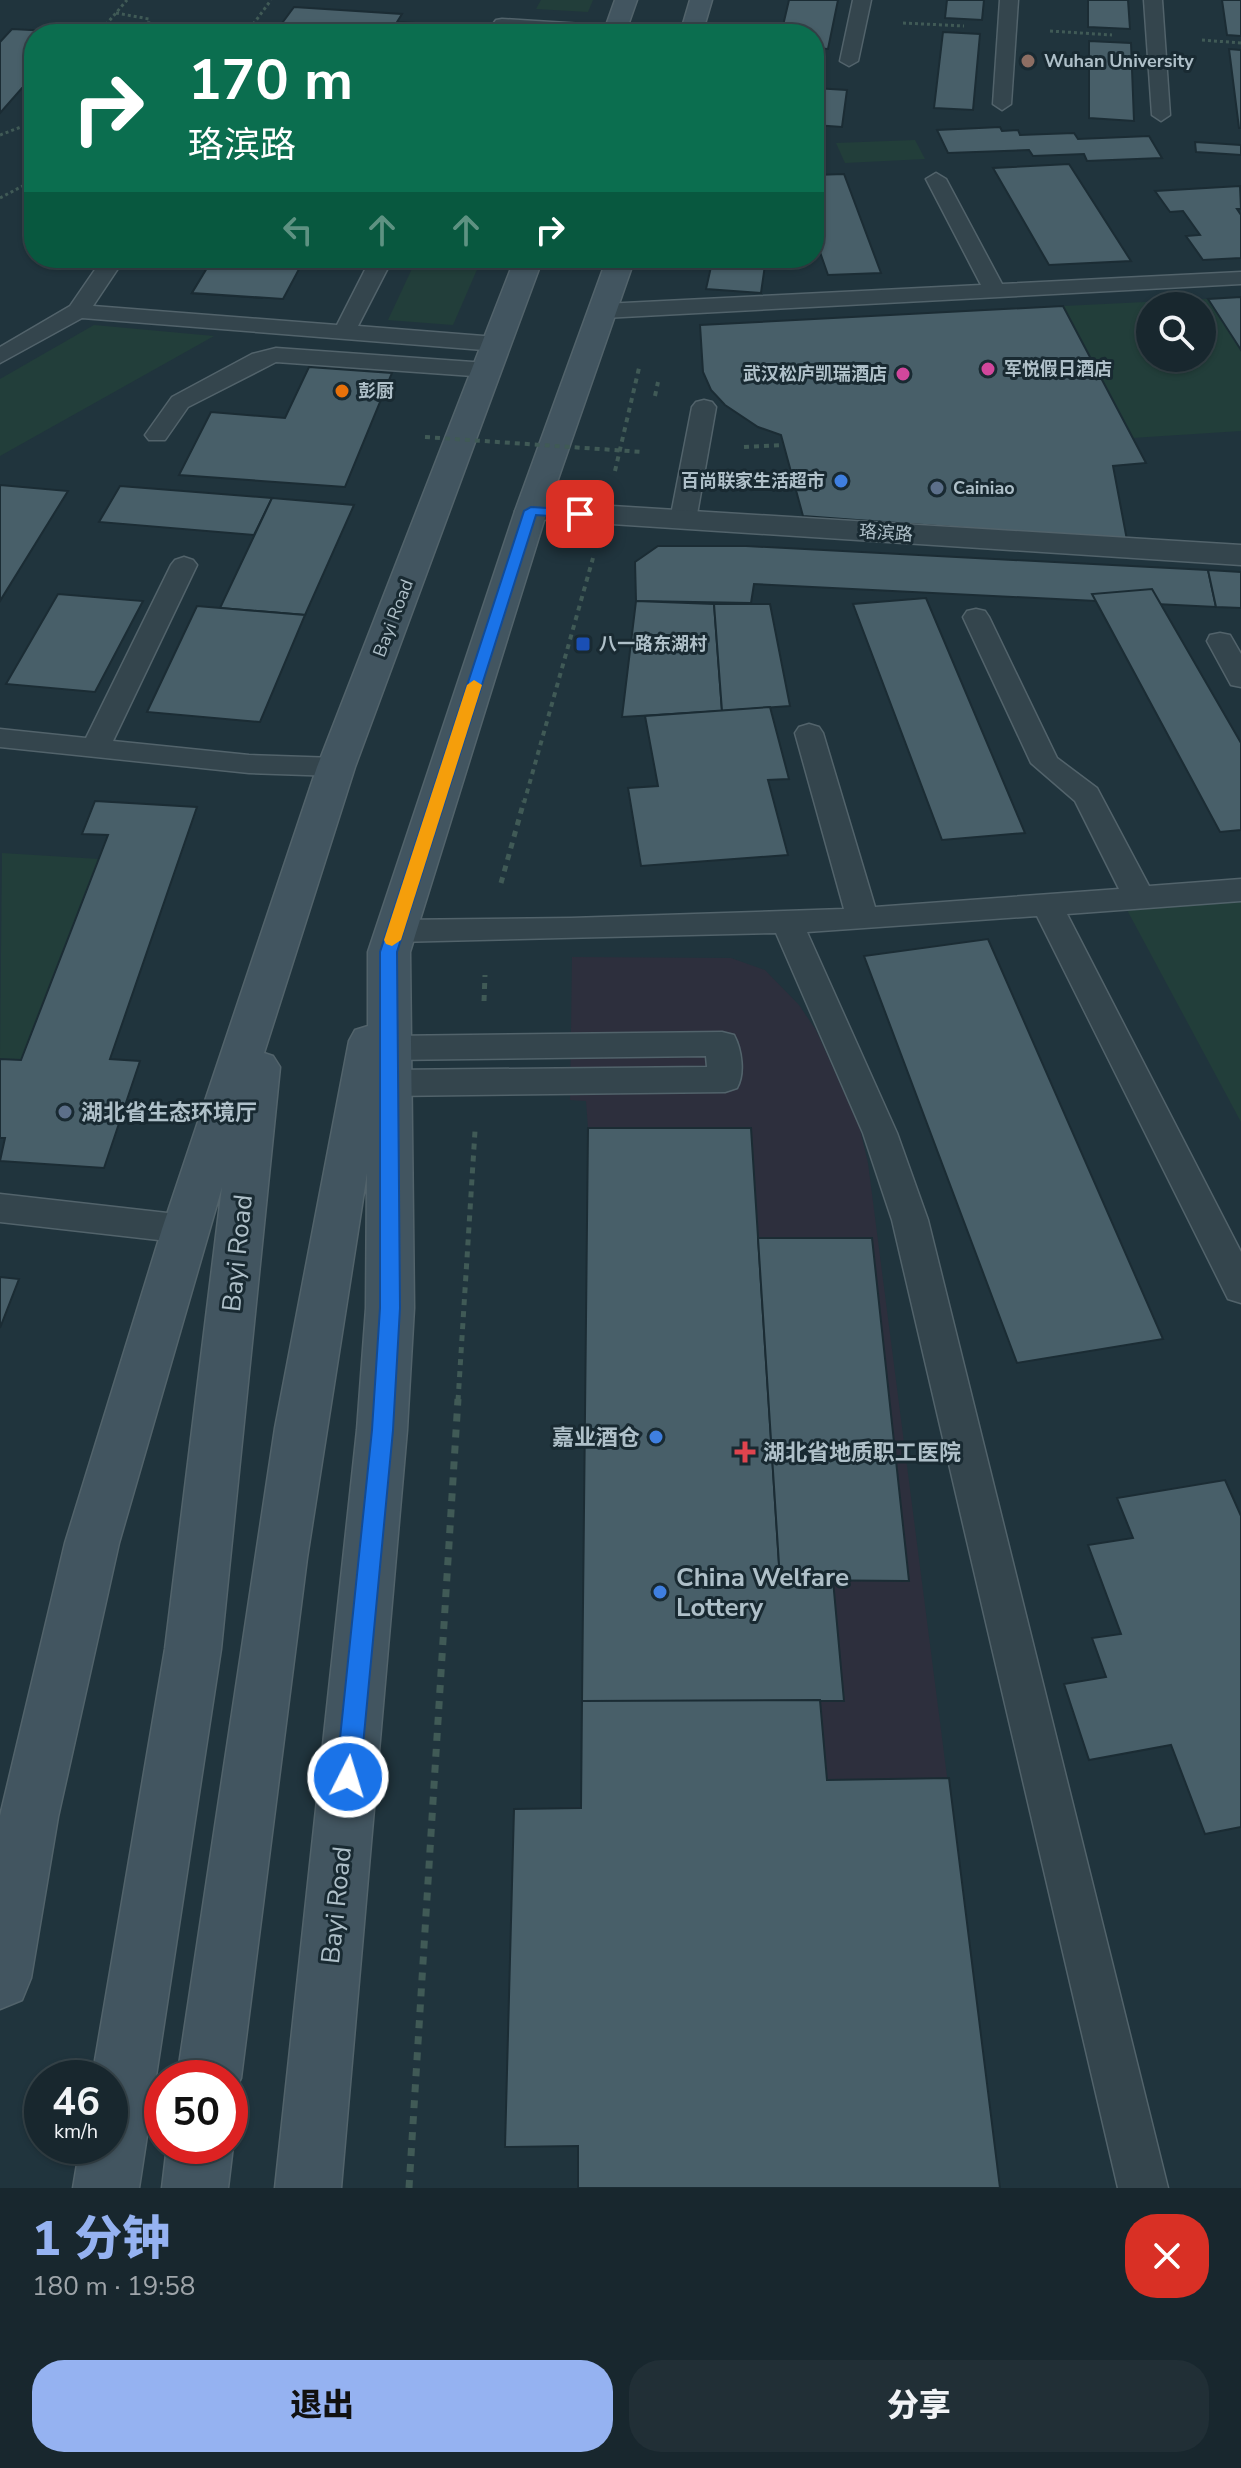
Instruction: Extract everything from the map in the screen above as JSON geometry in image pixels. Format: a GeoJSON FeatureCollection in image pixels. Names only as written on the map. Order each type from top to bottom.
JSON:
{"type":"FeatureCollection","features":[{"type":"Feature","properties":{"kind":"main road"},"geometry":{"type":"LineString","coordinates":[[617,24],[626,0]]}},
{"type":"Feature","properties":{"kind":"main road"},"geometry":{"type":"LineString","coordinates":[[694,24],[701,0]]}},
{"type":"Feature","properties":{"kind":"main road","name":"Bayi Road"},"geometry":{"type":"LineString","coordinates":[[0,1978],[14,1816],[185,1229],[336,767],[525,268]]}},
{"type":"Feature","properties":{"kind":"main road","name":"Bayi Road"},"geometry":{"type":"LineString","coordinates":[[211,2060],[268,1642],[320,1295],[392,942],[531,511],[618,268]]}},
{"type":"Feature","properties":{"kind":"main road","name":"Bayi Road"},"geometry":{"type":"LineString","coordinates":[[308,2188],[382,1430],[390,1308],[392,942]]}},
{"type":"Feature","properties":{"kind":"main road","name":"Bayi Road"},"geometry":{"type":"LineString","coordinates":[[106,2188],[193,1649],[267,982]]}},
{"type":"Feature","properties":{"kind":"main road"},"geometry":{"type":"LineString","coordinates":[[195,2188],[198,2164]]}},
{"type":"Feature","properties":{"kind":"street","name":"珞滨路"},"geometry":{"type":"LineString","coordinates":[[531,511],[1241,555]]}},
{"type":"Feature","properties":{"kind":"lane"},"geometry":{"type":"LineString","coordinates":[[849,61],[862,0]]}},
{"type":"Feature","properties":{"kind":"lane"},"geometry":{"type":"LineString","coordinates":[[1002,104],[1009,0]]}},
{"type":"Feature","properties":{"kind":"lane"},"geometry":{"type":"LineString","coordinates":[[1153,0],[1161,115]]}},
{"type":"Feature","properties":{"kind":"lane"},"geometry":{"type":"LineString","coordinates":[[936,179],[995,292]]}},
{"type":"Feature","properties":{"kind":"lane"},"geometry":{"type":"LineString","coordinates":[[0,356],[78,311],[107,268]]}},
{"type":"Feature","properties":{"kind":"lane"},"geometry":{"type":"LineString","coordinates":[[344,332],[377,268]]}},
{"type":"Feature","properties":{"kind":"lane"},"geometry":{"type":"LineString","coordinates":[[604,311],[1241,278]]}},
{"type":"Feature","properties":{"kind":"lane"},"geometry":{"type":"LineString","coordinates":[[78,311],[344,332],[491,357]]}},
{"type":"Feature","properties":{"kind":"lane"},"geometry":{"type":"LineString","coordinates":[[157,435],[180,402],[260,359],[276,355],[491,357]]}},
{"type":"Feature","properties":{"kind":"lane"},"geometry":{"type":"LineString","coordinates":[[683,520],[704,407]]}},
{"type":"Feature","properties":{"kind":"lane"},"geometry":{"type":"LineString","coordinates":[[95,748],[184,565]]}},
{"type":"Feature","properties":{"kind":"lane"},"geometry":{"type":"LineString","coordinates":[[976,617],[1045,763],[1087,795],[1139,897]]}},
{"type":"Feature","properties":{"kind":"lane"},"geometry":{"type":"LineString","coordinates":[[1220,641],[1241,679]]}},
{"type":"Feature","properties":{"kind":"lane"},"geometry":{"type":"LineString","coordinates":[[809,733],[863,919]]}},
{"type":"Feature","properties":{"kind":"lane"},"geometry":{"type":"LineString","coordinates":[[0,738],[249,764],[336,767]]}},
{"type":"Feature","properties":{"kind":"lane"},"geometry":{"type":"LineString","coordinates":[[392,942],[488,930],[863,919],[1241,890]]}},
{"type":"Feature","properties":{"kind":"lane"},"geometry":{"type":"LineString","coordinates":[[1046,904],[1241,1288]]}},
{"type":"Feature","properties":{"kind":"lane"},"geometry":{"type":"LineString","coordinates":[[787,922],[880,1133],[910,1220],[1143,2188]]}},
{"type":"Feature","properties":{"kind":"lane"},"geometry":{"type":"LineString","coordinates":[[722,1044],[725,1079],[478,1082],[389,1066],[481,1047],[722,1044]]}},
{"type":"Feature","properties":{"kind":"lane"},"geometry":{"type":"LineString","coordinates":[[0,1208],[185,1229]]}},
{"type":"Feature","properties":{"kind":"path"},"geometry":{"type":"LineString","coordinates":[[107,24],[127,0]]}},
{"type":"Feature","properties":{"kind":"path"},"geometry":{"type":"LineString","coordinates":[[253,24],[271,0]]}},
{"type":"Feature","properties":{"kind":"path"},"geometry":{"type":"LineString","coordinates":[[116,13],[145,16],[149,24]]}},
{"type":"Feature","properties":{"kind":"path"},"geometry":{"type":"LineString","coordinates":[[0,135],[24,126]]}},
{"type":"Feature","properties":{"kind":"path"},"geometry":{"type":"LineString","coordinates":[[0,198],[24,185]]}},
{"type":"Feature","properties":{"kind":"path"},"geometry":{"type":"LineString","coordinates":[[481,1047],[488,930],[605,516],[654,309]]}},
{"type":"Feature","properties":{"kind":"path"},"geometry":{"type":"LineString","coordinates":[[425,437],[643,452]]}},
{"type":"Feature","properties":{"kind":"path"},"geometry":{"type":"LineString","coordinates":[[409,2188],[478,1082]]}},
{"type":"Feature","properties":{"kind":"shaded area","name":"湖北省地质职工医院"},"geometry":{"type":"Polygon","coordinates":[[[572,957],[731,958],[765,970],[799,1005],[816,1030],[859,1125],[868,1163],[1000,2188],[578,2188],[577,2146],[505,2147],[514,1809],[581,1807],[588,1128],[586,1101],[570,1100],[572,957]]]}},
{"type":"Feature","properties":{"kind":"green space"},"geometry":{"type":"Polygon","coordinates":[[[541,0],[593,0],[588,12],[536,9],[541,0]]]}},
{"type":"Feature","properties":{"kind":"green space"},"geometry":{"type":"Polygon","coordinates":[[[915,140],[925,159],[845,163],[836,143],[915,140]]]}},
{"type":"Feature","properties":{"kind":"green space"},"geometry":{"type":"Polygon","coordinates":[[[412,268],[478,268],[453,325],[388,320],[412,268]]]}},
{"type":"Feature","properties":{"kind":"green space"},"geometry":{"type":"Polygon","coordinates":[[[1136,302],[1136,372],[1216,372],[1216,311],[1241,350],[1241,431],[1132,438],[1063,306],[1136,302]]]}},
{"type":"Feature","properties":{"kind":"green space"},"geometry":{"type":"Polygon","coordinates":[[[94,325],[214,336],[0,456],[0,379],[94,325]]]}},
{"type":"Feature","properties":{"kind":"green space"},"geometry":{"type":"Polygon","coordinates":[[[2,853],[99,859],[21,1060],[0,1059],[2,853]]]}},
{"type":"Feature","properties":{"kind":"green space"},"geometry":{"type":"Polygon","coordinates":[[[1241,900],[1241,1122],[1126,908],[1241,900]]]}},
{"type":"Feature","properties":{"kind":"building"},"geometry":{"type":"Polygon","coordinates":[[[789,0],[838,0],[828,49],[824,49],[824,24],[783,24],[789,0]]]}},
{"type":"Feature","properties":{"kind":"building"},"geometry":{"type":"Polygon","coordinates":[[[947,0],[984,0],[982,20],[945,18],[947,0]]]}},
{"type":"Feature","properties":{"kind":"building"},"geometry":{"type":"Polygon","coordinates":[[[1088,0],[1128,0],[1130,29],[1088,27],[1088,0]]]}},
{"type":"Feature","properties":{"kind":"building"},"geometry":{"type":"Polygon","coordinates":[[[1222,0],[1241,0],[1241,36],[1227,35],[1222,0]]]}},
{"type":"Feature","properties":{"kind":"building"},"geometry":{"type":"Polygon","coordinates":[[[294,7],[402,14],[397,22],[414,23],[413,24],[281,24],[294,7]]]}},
{"type":"Feature","properties":{"kind":"building"},"geometry":{"type":"Polygon","coordinates":[[[12,29],[24,30],[24,88],[0,113],[0,42],[12,29]]]}},
{"type":"Feature","properties":{"kind":"building"},"geometry":{"type":"Polygon","coordinates":[[[943,32],[980,34],[973,110],[934,108],[943,32]]]}},
{"type":"Feature","properties":{"kind":"building"},"geometry":{"type":"Polygon","coordinates":[[[1089,41],[1131,43],[1134,121],[1089,118],[1089,41]]]}},
{"type":"Feature","properties":{"kind":"building"},"geometry":{"type":"Polygon","coordinates":[[[1229,49],[1241,50],[1241,128],[1239,128],[1229,49]]]}},
{"type":"Feature","properties":{"kind":"building"},"geometry":{"type":"Polygon","coordinates":[[[824,89],[847,90],[842,127],[824,126],[824,89]]]}},
{"type":"Feature","properties":{"kind":"building"},"geometry":{"type":"Polygon","coordinates":[[[1000,127],[1002,131],[1018,130],[1020,135],[1074,133],[1078,139],[1149,136],[1162,158],[1087,161],[1084,154],[1033,156],[1029,150],[948,153],[937,130],[1000,127]]]}},
{"type":"Feature","properties":{"kind":"building"},"geometry":{"type":"Polygon","coordinates":[[[1195,142],[1241,145],[1241,155],[1196,152],[1195,142]]]}},
{"type":"Feature","properties":{"kind":"building"},"geometry":{"type":"Polygon","coordinates":[[[1069,164],[1131,261],[1049,265],[993,168],[1069,164]]]}},
{"type":"Feature","properties":{"kind":"building"},"geometry":{"type":"Polygon","coordinates":[[[844,174],[881,273],[828,275],[824,264],[824,175],[844,174]]]}},
{"type":"Feature","properties":{"kind":"building"},"geometry":{"type":"Polygon","coordinates":[[[1240,186],[1241,209],[1237,209],[1241,215],[1241,258],[1203,260],[1186,236],[1200,235],[1183,211],[1170,212],[1155,191],[1240,186]]]}},
{"type":"Feature","properties":{"kind":"building"},"geometry":{"type":"Polygon","coordinates":[[[207,268],[279,268],[262,298],[192,293],[207,268]]]}},
{"type":"Feature","properties":{"kind":"building"},"geometry":{"type":"Polygon","coordinates":[[[207,268],[300,268],[283,299],[192,293],[207,268]]]}},
{"type":"Feature","properties":{"kind":"building"},"geometry":{"type":"Polygon","coordinates":[[[711,268],[765,268],[761,293],[706,289],[711,268]]]}},
{"type":"Feature","properties":{"kind":"building"},"geometry":{"type":"Polygon","coordinates":[[[1241,297],[1241,350],[1216,311],[1216,299],[1241,297]]]}},
{"type":"Feature","properties":{"kind":"building"},"geometry":{"type":"Polygon","coordinates":[[[1063,306],[1146,463],[1113,466],[1127,540],[803,516],[781,435],[758,427],[725,405],[711,390],[703,372],[700,325],[1063,306]]]}},
{"type":"Feature","properties":{"kind":"building"},"geometry":{"type":"Polygon","coordinates":[[[309,367],[392,373],[345,487],[179,475],[211,412],[285,418],[309,367]]]}},
{"type":"Feature","properties":{"kind":"building"},"geometry":{"type":"Polygon","coordinates":[[[0,485],[68,491],[0,601],[0,485]]]}},
{"type":"Feature","properties":{"kind":"building"},"geometry":{"type":"Polygon","coordinates":[[[120,486],[272,498],[254,535],[99,522],[120,486]]]}},
{"type":"Feature","properties":{"kind":"building"},"geometry":{"type":"Polygon","coordinates":[[[272,498],[354,505],[305,615],[220,608],[272,498]]]}},
{"type":"Feature","properties":{"kind":"building"},"geometry":{"type":"Polygon","coordinates":[[[658,546],[746,546],[1208,570],[1216,607],[754,584],[751,603],[636,601],[635,562],[658,546]]]}},
{"type":"Feature","properties":{"kind":"building"},"geometry":{"type":"Polygon","coordinates":[[[1208,570],[1241,572],[1241,608],[1216,607],[1208,570]]]}},
{"type":"Feature","properties":{"kind":"building"},"geometry":{"type":"Polygon","coordinates":[[[1152,589],[1241,743],[1241,830],[1220,832],[1092,594],[1152,589]]]}},
{"type":"Feature","properties":{"kind":"building"},"geometry":{"type":"Polygon","coordinates":[[[58,594],[143,601],[95,692],[6,684],[58,594]]]}},
{"type":"Feature","properties":{"kind":"building"},"geometry":{"type":"Polygon","coordinates":[[[926,598],[1025,833],[942,840],[853,604],[926,598]]]}},
{"type":"Feature","properties":{"kind":"building"},"geometry":{"type":"Polygon","coordinates":[[[636,601],[714,604],[722,711],[622,717],[636,601]]]}},
{"type":"Feature","properties":{"kind":"building"},"geometry":{"type":"Polygon","coordinates":[[[714,604],[770,604],[790,706],[722,711],[714,604]]]}},
{"type":"Feature","properties":{"kind":"building"},"geometry":{"type":"Polygon","coordinates":[[[197,606],[305,615],[260,722],[147,712],[197,606]]]}},
{"type":"Feature","properties":{"kind":"building"},"geometry":{"type":"Polygon","coordinates":[[[770,707],[789,779],[768,780],[788,855],[641,866],[628,788],[658,786],[645,716],[770,707]]]}},
{"type":"Feature","properties":{"kind":"building"},"geometry":{"type":"Polygon","coordinates":[[[95,801],[197,807],[110,1059],[140,1061],[104,1168],[0,1161],[5,1138],[0,1138],[0,1059],[21,1060],[108,835],[82,834],[95,801]]]}},
{"type":"Feature","properties":{"kind":"building"},"geometry":{"type":"Polygon","coordinates":[[[988,939],[1163,1339],[1017,1363],[864,956],[988,939]]]}},
{"type":"Feature","properties":{"kind":"building"},"geometry":{"type":"Polygon","coordinates":[[[588,1128],[751,1128],[780,1580],[833,1580],[844,1701],[582,1701],[588,1128]]]}},
{"type":"Feature","properties":{"kind":"building"},"geometry":{"type":"Polygon","coordinates":[[[758,1238],[872,1238],[909,1581],[780,1580],[758,1238]]]}},
{"type":"Feature","properties":{"kind":"building"},"geometry":{"type":"Polygon","coordinates":[[[0,1277],[19,1279],[0,1328],[0,1277]]]}},
{"type":"Feature","properties":{"kind":"building"},"geometry":{"type":"Polygon","coordinates":[[[1225,1480],[1241,1516],[1241,1827],[1205,1834],[1171,1745],[1089,1760],[1064,1684],[1106,1677],[1092,1638],[1121,1634],[1088,1545],[1133,1538],[1117,1498],[1225,1480]]]}},
{"type":"Feature","properties":{"kind":"building"},"geometry":{"type":"Polygon","coordinates":[[[820,1700],[827,1780],[949,1778],[1000,2188],[578,2188],[578,2146],[505,2147],[514,1809],[581,1808],[582,1701],[820,1700]]]}},
{"type":"Feature","properties":{"kind":"slow traffic"},"geometry":{"type":"LineString","coordinates":[[392,940],[474,685]]}},
{"type":"Feature","properties":{"kind":"place","name":"Wuhan University"},"geometry":{"type":"Point","coordinates":[1028,61]}},
{"type":"Feature","properties":{"kind":"place","name":"军悦假日酒店"},"geometry":{"type":"Point","coordinates":[988,369]}},
{"type":"Feature","properties":{"kind":"place","name":"武汉松庐凯瑞酒店"},"geometry":{"type":"Point","coordinates":[903,374]}},
{"type":"Feature","properties":{"kind":"place","name":"彭厨"},"geometry":{"type":"Point","coordinates":[342,391]}},
{"type":"Feature","properties":{"kind":"place","name":"百尚联家生活超市"},"geometry":{"type":"Point","coordinates":[841,481]}},
{"type":"Feature","properties":{"kind":"place","name":"Cainiao"},"geometry":{"type":"Point","coordinates":[937,488]}},
{"type":"Feature","properties":{"kind":"place","name":"八一路东湖村"},"geometry":{"type":"Point","coordinates":[583,644]}},
{"type":"Feature","properties":{"kind":"place","name":"湖北省生态环境厅"},"geometry":{"type":"Point","coordinates":[65,1112]}},
{"type":"Feature","properties":{"kind":"place","name":"嘉业酒仓"},"geometry":{"type":"Point","coordinates":[656,1437]}},
{"type":"Feature","properties":{"kind":"place","name":"湖北省地质职工医院"},"geometry":{"type":"Point","coordinates":[745,1452]}},
{"type":"Feature","properties":{"kind":"place","name":"China Welfare Lottery"},"geometry":{"type":"Point","coordinates":[660,1592]}},
{"type":"Feature","properties":{"kind":"route"},"geometry":{"type":"LineString","coordinates":[[348,1777],[382,1430],[390,1308],[389,952],[531,511],[580,514]]}}]}
